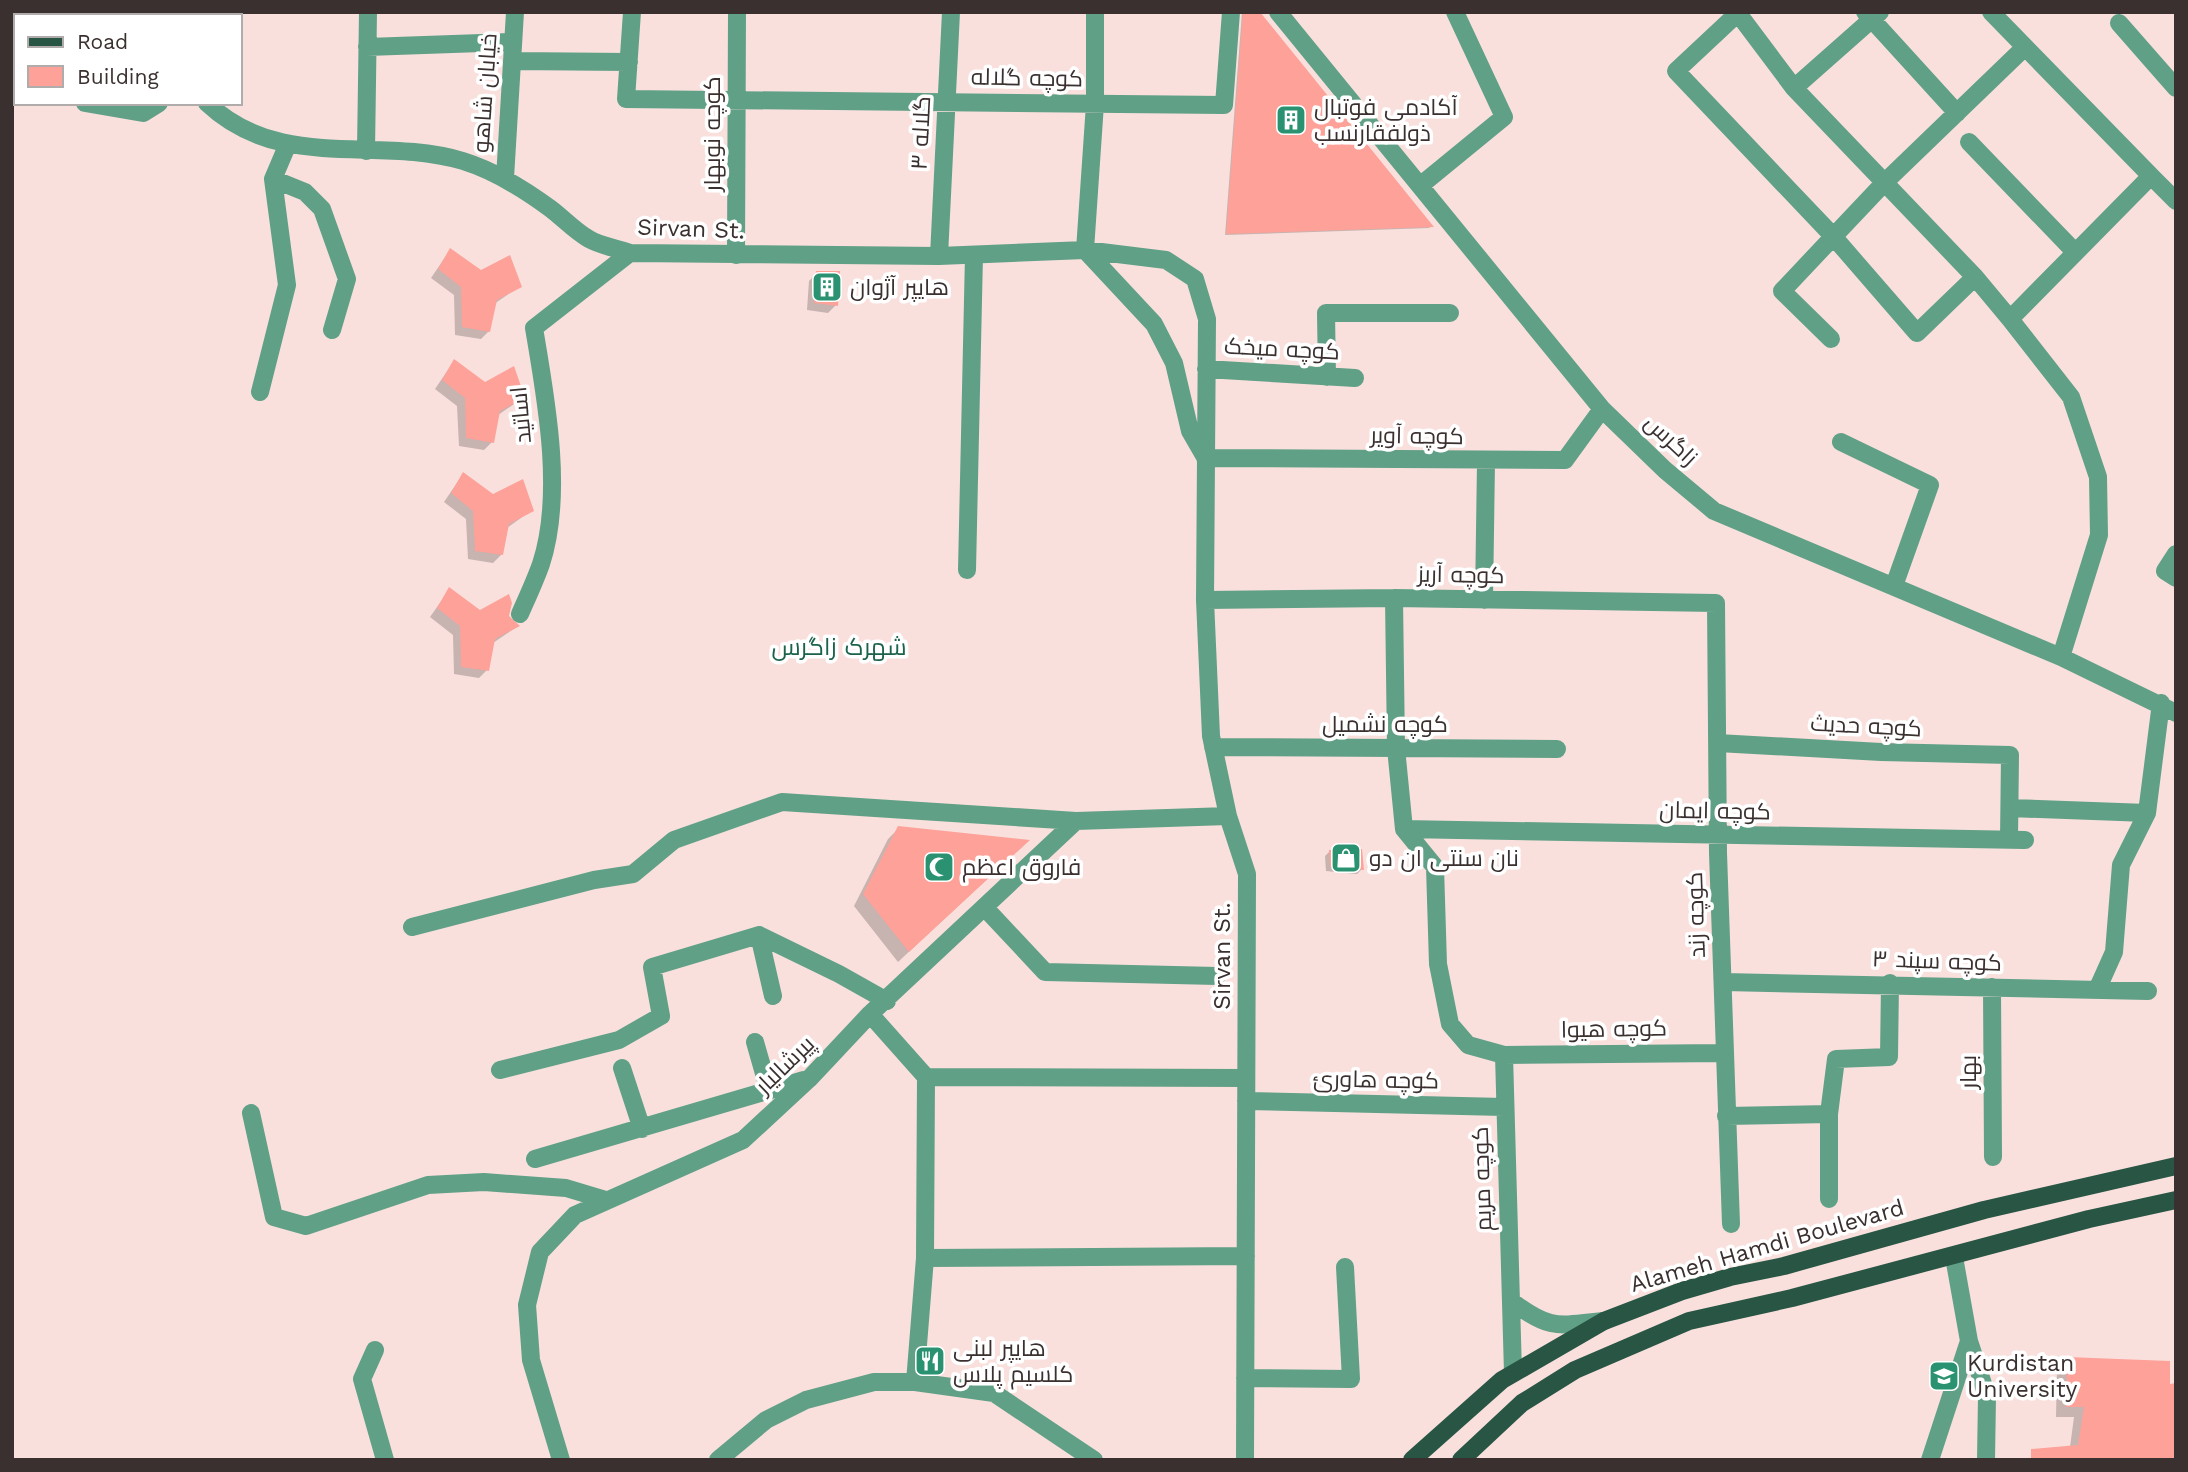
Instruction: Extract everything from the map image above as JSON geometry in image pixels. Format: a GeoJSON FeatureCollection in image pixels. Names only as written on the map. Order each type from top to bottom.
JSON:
{"type":"FeatureCollection","features":[{"type":"Feature","properties":{"kind":"main road","name":"Alameh Hamdi Boulevard"},"geometry":{"type":"LineString","coordinates":[[1412,1460],[1460,1415],[1513,1373],[1604,1321],[1682,1291],[1784,1266],[1984,1210],[2176,1166]]}},
{"type":"Feature","properties":{"kind":"main road"},"geometry":{"type":"LineString","coordinates":[[1461,1460],[1522,1403],[1575,1370],[1689,1321],[1792,1298],[2090,1219],[2176,1200]]}},
{"type":"Feature","properties":{"kind":"main road"},"geometry":{"type":"LineString","coordinates":[[1784,1266],[1792,1298]]}},
{"type":"Feature","properties":{"kind":"street"},"geometry":{"type":"LineString","coordinates":[[366,151],[368,12]]}},
{"type":"Feature","properties":{"kind":"street","name":"خیابان شاهو"},"geometry":{"type":"LineString","coordinates":[[505,178],[515,12]]}},
{"type":"Feature","properties":{"kind":"street"},"geometry":{"type":"LineString","coordinates":[[512,61],[629,62],[632,12]]}},
{"type":"Feature","properties":{"kind":"street","name":"کوچه نوبهار"},"geometry":{"type":"LineString","coordinates":[[736,255],[737,12]]}},
{"type":"Feature","properties":{"kind":"street","name":"گلاله ۳"},"geometry":{"type":"LineString","coordinates":[[939,256],[951,12]]}},
{"type":"Feature","properties":{"kind":"street"},"geometry":{"type":"LineString","coordinates":[[1085,250],[1095,104],[1096,12]]}},
{"type":"Feature","properties":{"kind":"street","name":"کوچه گلاله"},"geometry":{"type":"LineString","coordinates":[[629,62],[626,99],[1224,105],[1231,12]]}},
{"type":"Feature","properties":{"kind":"street"},"geometry":{"type":"LineString","coordinates":[[1421,185],[1504,117],[1455,12]]}},
{"type":"Feature","properties":{"kind":"street"},"geometry":{"type":"LineString","coordinates":[[1991,12],[2176,201]]}},
{"type":"Feature","properties":{"kind":"street","name":"زاگرس"},"geometry":{"type":"LineString","coordinates":[[1280,13],[1602,409],[1665,470],[1714,511],[2061,657],[2168,708]]}},
{"type":"Feature","properties":{"kind":"street"},"geometry":{"type":"LineString","coordinates":[[1975,277],[1917,333],[1832,235],[1676,71],[1737,13],[1794,88],[1975,277],[2071,397],[2098,477],[2099,535],[2061,657]]}},
{"type":"Feature","properties":{"kind":"street"},"geometry":{"type":"LineString","coordinates":[[1794,88],[1872,15],[1956,113]]}},
{"type":"Feature","properties":{"kind":"street"},"geometry":{"type":"LineString","coordinates":[[2119,23],[2176,88]]}},
{"type":"Feature","properties":{"kind":"street"},"geometry":{"type":"LineString","coordinates":[[368,47],[513,42]]}},
{"type":"Feature","properties":{"kind":"street"},"geometry":{"type":"LineString","coordinates":[[1831,339],[1782,291],[1832,235],[2025,47]]}},
{"type":"Feature","properties":{"kind":"street"},"geometry":{"type":"LineString","coordinates":[[97,105],[144,113],[156,105]]}},
{"type":"Feature","properties":{"kind":"street","name":"Sirvan St."},"geometry":{"type":"LineString","coordinates":[[209,105],[218,113],[287,146],[418,151],[463,161],[505,178],[589,239],[630,253],[939,256],[1085,250],[1166,260],[1195,279],[1207,319],[1205,600],[1213,747],[1228,816],[1247,874],[1245,1460]]}},
{"type":"Feature","properties":{"kind":"street"},"geometry":{"type":"LineString","coordinates":[[1969,142],[2075,252]]}},
{"type":"Feature","properties":{"kind":"street"},"geometry":{"type":"LineString","coordinates":[[260,392],[286,285],[273,179],[287,146]]}},
{"type":"Feature","properties":{"kind":"street"},"geometry":{"type":"LineString","coordinates":[[2010,318],[2151,176]]}},
{"type":"Feature","properties":{"kind":"street"},"geometry":{"type":"LineString","coordinates":[[273,179],[305,192],[322,209],[347,279],[332,330]]}},
{"type":"Feature","properties":{"kind":"street","name":"Sirvan St."},"geometry":{"type":"LineString","coordinates":[[1085,250],[1154,324],[1174,363],[1190,431],[1205,458]]}},
{"type":"Feature","properties":{"kind":"street","name":"اساتید"},"geometry":{"type":"LineString","coordinates":[[520,614],[542,562],[551,502],[547,406],[534,328],[630,253]]}},
{"type":"Feature","properties":{"kind":"street"},"geometry":{"type":"LineString","coordinates":[[967,570],[974,255]]}},
{"type":"Feature","properties":{"kind":"street"},"geometry":{"type":"LineString","coordinates":[[1327,377],[1326,313],[1450,313]]}},
{"type":"Feature","properties":{"kind":"street","name":"کوچه میخک"},"geometry":{"type":"LineString","coordinates":[[1206,369],[1355,379]]}},
{"type":"Feature","properties":{"kind":"street","name":"کوچه آویر"},"geometry":{"type":"LineString","coordinates":[[1205,458],[1486,462],[1565,460],[1602,409]]}},
{"type":"Feature","properties":{"kind":"street"},"geometry":{"type":"LineString","coordinates":[[1841,442],[1930,485],[1894,586]]}},
{"type":"Feature","properties":{"kind":"street"},"geometry":{"type":"LineString","coordinates":[[1484,600],[1486,462]]}},
{"type":"Feature","properties":{"kind":"street"},"geometry":{"type":"LineString","coordinates":[[2176,554],[2165,571],[2176,578]]}},
{"type":"Feature","properties":{"kind":"street"},"geometry":{"type":"LineString","coordinates":[[1394,598],[1396,748],[1404,829]]}},
{"type":"Feature","properties":{"kind":"street","name":"کوچه آریز"},"geometry":{"type":"LineString","coordinates":[[1205,600],[1394,598],[1716,603]]}},
{"type":"Feature","properties":{"kind":"street","name":"کوچه زند"},"geometry":{"type":"LineString","coordinates":[[1716,603],[1718,836],[1731,1224]]}},
{"type":"Feature","properties":{"kind":"street"},"geometry":{"type":"LineString","coordinates":[[2097,990],[2114,952],[2121,865],[2147,813],[2168,708]]}},
{"type":"Feature","properties":{"kind":"street","name":"کوچه حدیث"},"geometry":{"type":"LineString","coordinates":[[1718,743],[1881,752],[2010,755],[2010,808]]}},
{"type":"Feature","properties":{"kind":"street","name":"کوچه نشمیل"},"geometry":{"type":"LineString","coordinates":[[1213,747],[1557,750]]}},
{"type":"Feature","properties":{"kind":"street"},"geometry":{"type":"LineString","coordinates":[[412,927],[594,880],[633,874],[674,839],[782,802],[1076,821],[1228,816]]}},
{"type":"Feature","properties":{"kind":"street"},"geometry":{"type":"LineString","coordinates":[[2010,808],[2147,813]]}},
{"type":"Feature","properties":{"kind":"street","name":"کوچه ایمان"},"geometry":{"type":"LineString","coordinates":[[1404,829],[2017,840],[2010,808]]}},
{"type":"Feature","properties":{"kind":"street","name":"پیرشالیار"},"geometry":{"type":"LineString","coordinates":[[561,1460],[531,1360],[527,1305],[540,1252],[575,1215],[743,1140],[809,1079],[870,1014],[986,909],[1076,821]]}},
{"type":"Feature","properties":{"kind":"street","name":"کوچه هیوا"},"geometry":{"type":"LineString","coordinates":[[1404,829],[1435,867],[1438,964],[1450,1024],[1468,1045],[1504,1055],[1725,1053]]}},
{"type":"Feature","properties":{"kind":"street"},"geometry":{"type":"LineString","coordinates":[[986,909],[1045,972],[1217,976]]}},
{"type":"Feature","properties":{"kind":"street"},"geometry":{"type":"LineString","coordinates":[[500,1070],[619,1040],[661,1016],[652,967],[759,936],[839,974],[887,1001]]}},
{"type":"Feature","properties":{"kind":"street"},"geometry":{"type":"LineString","coordinates":[[759,936],[773,996]]}},
{"type":"Feature","properties":{"kind":"street","name":"کوچه سپند ۳"},"geometry":{"type":"LineString","coordinates":[[1724,982],[2148,991]]}},
{"type":"Feature","properties":{"kind":"street"},"geometry":{"type":"LineString","coordinates":[[1829,1199],[1829,1114],[1836,1059],[1889,1057],[1890,984]]}},
{"type":"Feature","properties":{"kind":"street","name":"بهار"},"geometry":{"type":"LineString","coordinates":[[1992,988],[1993,1157]]}},
{"type":"Feature","properties":{"kind":"street"},"geometry":{"type":"LineString","coordinates":[[870,1014],[926,1077],[925,1258],[915,1382]]}},
{"type":"Feature","properties":{"kind":"street"},"geometry":{"type":"LineString","coordinates":[[755,1042],[769,1091]]}},
{"type":"Feature","properties":{"kind":"street","name":"کوچه مریم"},"geometry":{"type":"LineString","coordinates":[[1504,1055],[1513,1373]]}},
{"type":"Feature","properties":{"kind":"street"},"geometry":{"type":"LineString","coordinates":[[622,1068],[642,1129]]}},
{"type":"Feature","properties":{"kind":"street"},"geometry":{"type":"LineString","coordinates":[[926,1077],[1246,1078]]}},
{"type":"Feature","properties":{"kind":"street"},"geometry":{"type":"LineString","coordinates":[[535,1158],[809,1079]]}},
{"type":"Feature","properties":{"kind":"street","name":"کوچه هاورئ"},"geometry":{"type":"LineString","coordinates":[[1246,1101],[1504,1107]]}},
{"type":"Feature","properties":{"kind":"street"},"geometry":{"type":"LineString","coordinates":[[251,1114],[274,1217],[306,1226],[428,1185],[484,1182],[566,1188],[606,1200]]}},
{"type":"Feature","properties":{"kind":"street"},"geometry":{"type":"LineString","coordinates":[[1726,1116],[1829,1114]]}},
{"type":"Feature","properties":{"kind":"street"},"geometry":{"type":"LineString","coordinates":[[925,1258],[1246,1256]]}},
{"type":"Feature","properties":{"kind":"street"},"geometry":{"type":"LineString","coordinates":[[1954,1257],[1969,1341],[1987,1396],[1986,1460]]}},
{"type":"Feature","properties":{"kind":"street"},"geometry":{"type":"LineString","coordinates":[[1245,1378],[1351,1379],[1345,1267]]}},
{"type":"Feature","properties":{"kind":"street"},"geometry":{"type":"LineString","coordinates":[[1511,1301],[1540,1323],[1568,1325],[1604,1321]]}},
{"type":"Feature","properties":{"kind":"street"},"geometry":{"type":"LineString","coordinates":[[1930,1460],[1969,1341]]}},
{"type":"Feature","properties":{"kind":"street"},"geometry":{"type":"LineString","coordinates":[[375,1350],[362,1379],[385,1460]]}},
{"type":"Feature","properties":{"kind":"street"},"geometry":{"type":"LineString","coordinates":[[718,1460],[766,1420],[806,1401],[874,1382],[915,1382],[994,1393],[1094,1460]]}},
{"type":"Feature","properties":{"kind":"building","name":"آکادمی فوتبال ذولفقارنسب"},"geometry":{"type":"Polygon","coordinates":[[[1243,12],[1260,12],[1434,227],[1226,234],[1243,12]]]}},
{"type":"Feature","properties":{"kind":"building"},"geometry":{"type":"Polygon","coordinates":[[[450,248],[481,270],[510,255],[522,287],[497,300],[490,332],[462,327],[461,287],[438,269],[450,248]]]}},
{"type":"Feature","properties":{"kind":"building","name":"هایپر آژوان"},"geometry":{"type":"Polygon","coordinates":[[[816,271],[840,271],[838,306],[814,303],[816,271]]]}},
{"type":"Feature","properties":{"kind":"building"},"geometry":{"type":"Polygon","coordinates":[[[454,359],[485,382],[514,366],[525,398],[500,411],[494,443],[466,438],[465,398],[442,380],[454,359]]]}},
{"type":"Feature","properties":{"kind":"building"},"geometry":{"type":"Polygon","coordinates":[[[463,472],[493,494],[523,479],[534,511],[509,524],[503,555],[475,551],[473,511],[451,493],[463,472]]]}},
{"type":"Feature","properties":{"kind":"building"},"geometry":{"type":"Polygon","coordinates":[[[449,587],[480,610],[509,594],[512,603],[509,616],[520,626],[495,639],[489,671],[461,667],[460,626],[437,608],[449,587]]]}},
{"type":"Feature","properties":{"kind":"building","name":"فاروق اعظم"},"geometry":{"type":"Polygon","coordinates":[[[898,826],[1030,840],[909,952],[863,894],[898,826]]]}},
{"type":"Feature","properties":{"kind":"building","name":"نان سنتی ان دو"},"geometry":{"type":"Polygon","coordinates":[[[1362,849],[1364,870],[1330,867],[1329,850],[1362,849]]]}},
{"type":"Feature","properties":{"kind":"building"},"geometry":{"type":"Polygon","coordinates":[[[2067,1357],[2170,1361],[2170,1384],[2176,1383],[2176,1460],[2031,1460],[2031,1449],[2078,1445],[2084,1407],[2066,1407],[2067,1357]]]}},
{"type":"Feature","properties":{"kind":"place","name":"آکادمی فوتبال ذولفقارنسب"},"geometry":{"type":"Point","coordinates":[1291,120]}},
{"type":"Feature","properties":{"kind":"place","name":"هایپر آژوان"},"geometry":{"type":"Point","coordinates":[827,287]}},
{"type":"Feature","properties":{"kind":"place","name":"نان سنتی ان دو"},"geometry":{"type":"Point","coordinates":[1346,858]}},
{"type":"Feature","properties":{"kind":"place","name":"فاروق اعظم"},"geometry":{"type":"Point","coordinates":[939,867]}},
{"type":"Feature","properties":{"kind":"place","name":"هایپر لبنی کلسیم پلاس"},"geometry":{"type":"Point","coordinates":[930,1361]}},
{"type":"Feature","properties":{"kind":"place","name":"Kurdistan University"},"geometry":{"type":"Point","coordinates":[1944,1376]}},
{"type":"Feature","properties":{"kind":"district","name":"شهرک زاگرس"},"geometry":{"type":"Point","coordinates":[839,647]}}]}
